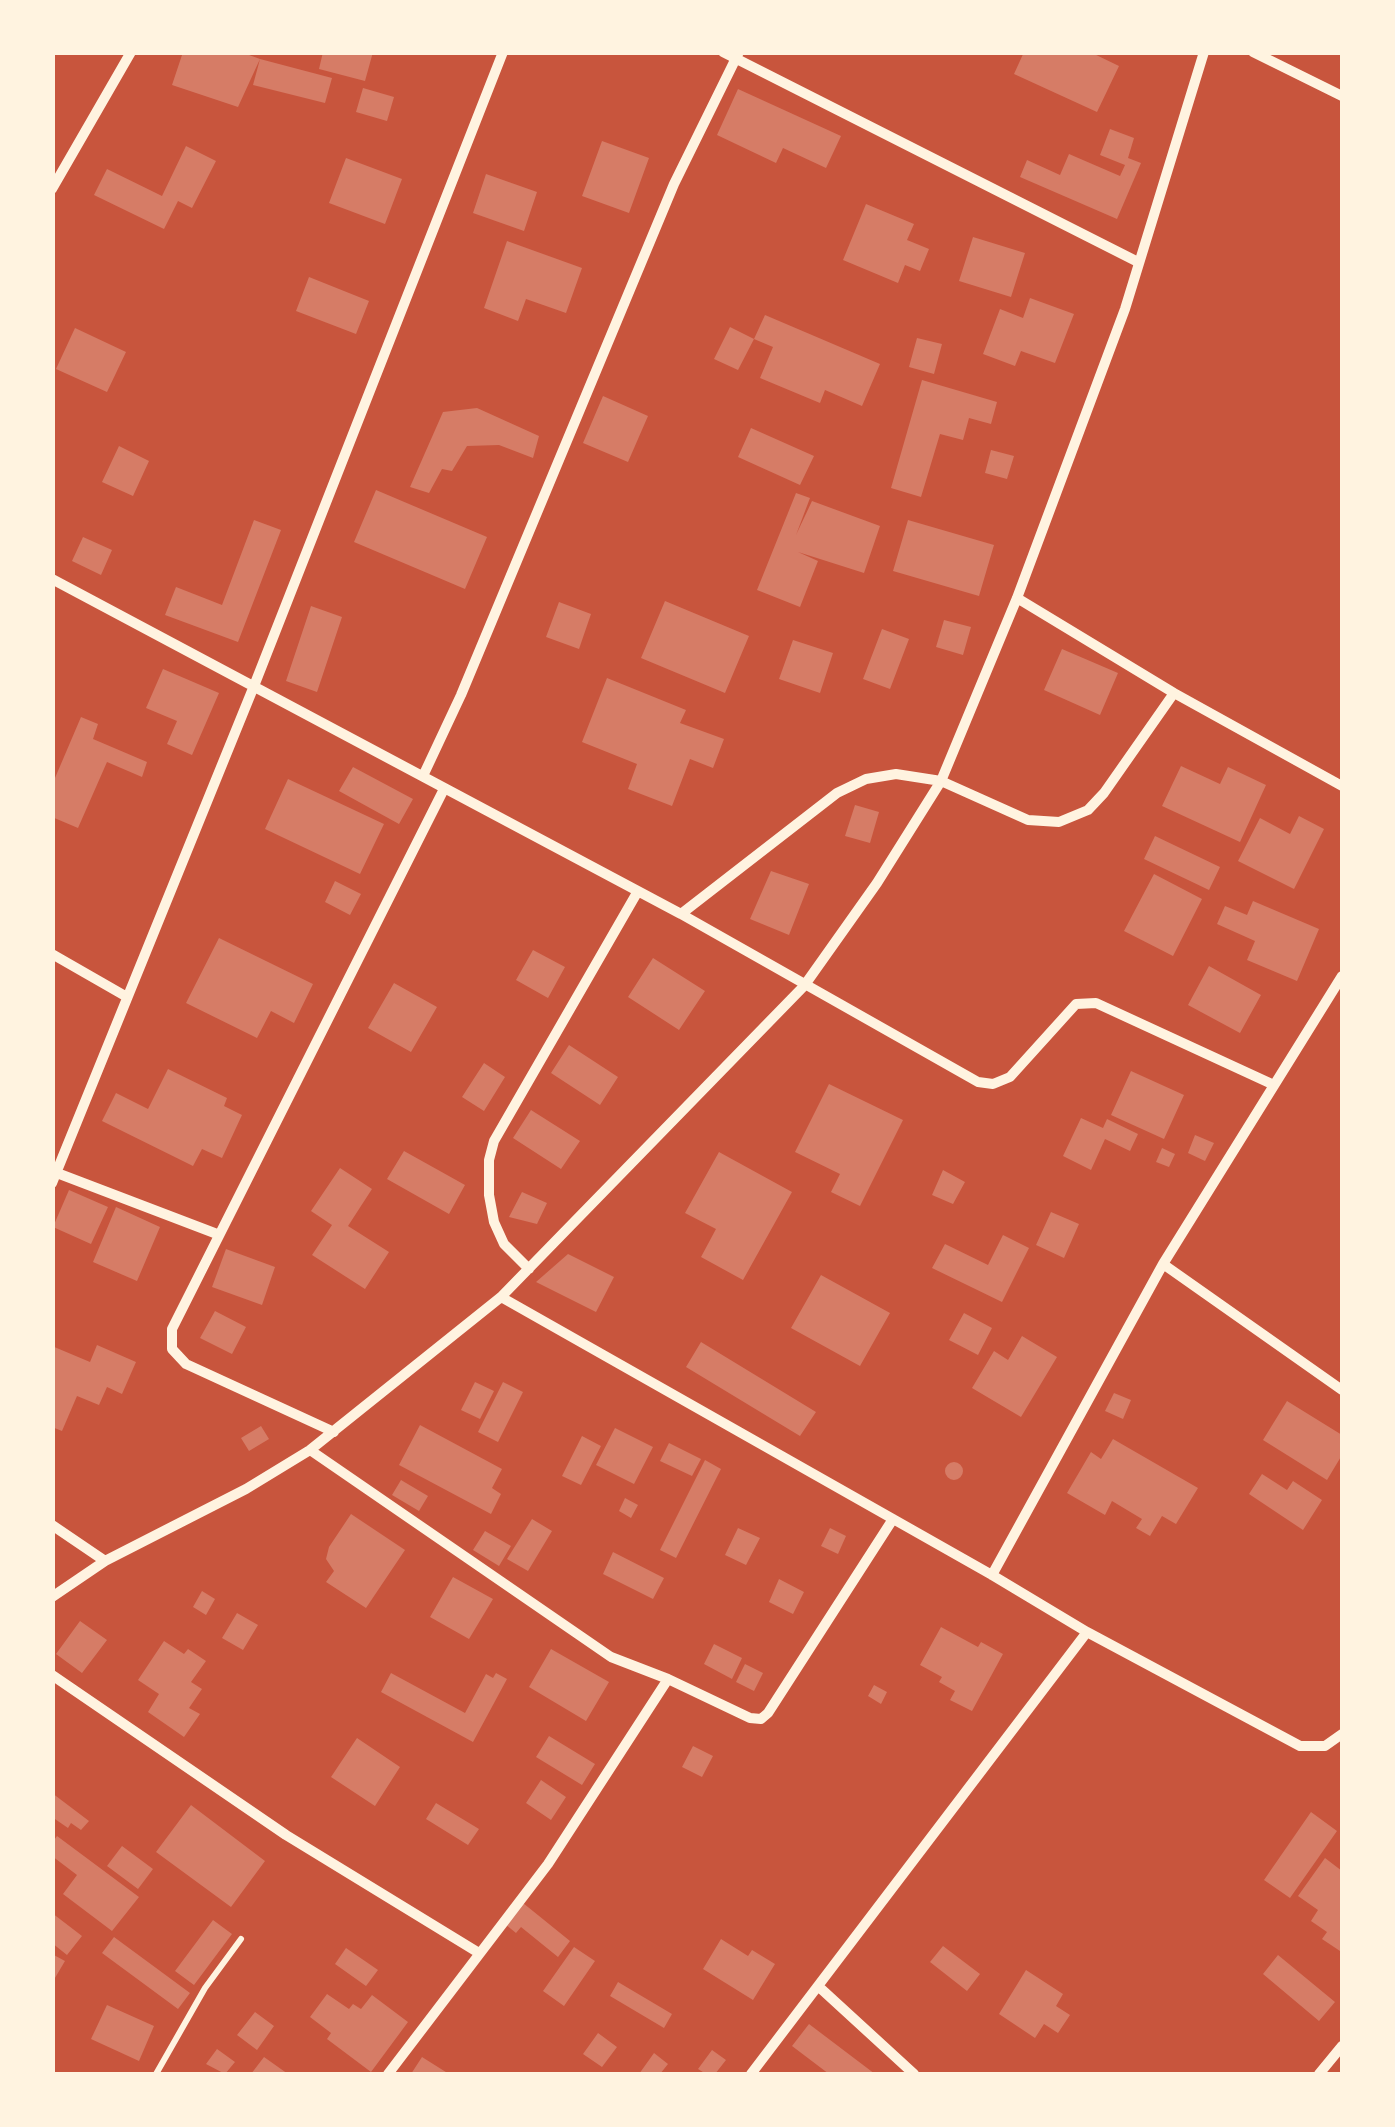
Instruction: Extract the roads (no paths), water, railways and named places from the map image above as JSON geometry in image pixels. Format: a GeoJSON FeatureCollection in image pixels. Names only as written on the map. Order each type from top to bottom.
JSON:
{"type":"FeatureCollection","features":[{"type":"Feature","properties":{"kind":"street"},"geometry":{"type":"LineString","coordinates":[[52,189],[131,52]]}},
{"type":"Feature","properties":{"kind":"street"},"geometry":{"type":"LineString","coordinates":[[217,1234],[54,1178],[254,686],[503,52]]}},
{"type":"Feature","properties":{"kind":"street"},"geometry":{"type":"LineString","coordinates":[[723,52],[738,56],[1138,262]]}},
{"type":"Feature","properties":{"kind":"street"},"geometry":{"type":"LineString","coordinates":[[52,1597],[105,1561],[246,1489],[310,1450],[501,1297],[804,986],[941,782],[1017,598],[1124,309],[1204,52]]}},
{"type":"Feature","properties":{"kind":"street"},"geometry":{"type":"LineString","coordinates":[[1253,52],[1342,96]]}},
{"type":"Feature","properties":{"kind":"street"},"geometry":{"type":"LineString","coordinates":[[422,776],[492,622],[674,184],[738,56]]}},
{"type":"Feature","properties":{"kind":"street"},"geometry":{"type":"LineString","coordinates":[[52,579],[681,914],[978,1082],[993,1084],[1010,1077],[1076,1004],[1096,1002],[1274,1085]]}},
{"type":"Feature","properties":{"kind":"street"},"geometry":{"type":"LineString","coordinates":[[1017,598],[1174,693],[1342,786]]}},
{"type":"Feature","properties":{"kind":"street"},"geometry":{"type":"LineString","coordinates":[[681,914],[837,793],[866,779],[896,774],[941,782],[1028,820],[1059,822],[1088,810],[1174,693]]}},
{"type":"Feature","properties":{"kind":"street"},"geometry":{"type":"LineString","coordinates":[[334,1432],[186,1364],[172,1349],[172,1328],[444,789]]}},
{"type":"Feature","properties":{"kind":"street"},"geometry":{"type":"LineString","coordinates":[[528,1269],[504,1244],[494,1222],[488,1195],[492,1151],[638,892]]}},
{"type":"Feature","properties":{"kind":"street"},"geometry":{"type":"LineString","coordinates":[[52,954],[128,998]]}},
{"type":"Feature","properties":{"kind":"street"},"geometry":{"type":"LineString","coordinates":[[992,1575],[1163,1264],[1274,1085],[1337,994],[1342,976]]}},
{"type":"Feature","properties":{"kind":"street"},"geometry":{"type":"LineString","coordinates":[[1163,1264],[1342,1390]]}},
{"type":"Feature","properties":{"kind":"street"},"geometry":{"type":"LineString","coordinates":[[501,1297],[1087,1632],[1300,1746],[1325,1746],[1342,1734]]}},
{"type":"Feature","properties":{"kind":"street"},"geometry":{"type":"LineString","coordinates":[[310,1450],[611,1657],[750,1718],[761,1719],[768,1714],[893,1520]]}},
{"type":"Feature","properties":{"kind":"street"},"geometry":{"type":"LineString","coordinates":[[52,1525],[105,1561]]}},
{"type":"Feature","properties":{"kind":"street"},"geometry":{"type":"LineString","coordinates":[[751,2074],[1087,1632]]}},
{"type":"Feature","properties":{"kind":"street"},"geometry":{"type":"LineString","coordinates":[[52,1675],[286,1835],[479,1953]]}},
{"type":"Feature","properties":{"kind":"street"},"geometry":{"type":"LineString","coordinates":[[388,2074],[558,1850],[668,1679]]}},
{"type":"Feature","properties":{"kind":"street"},"geometry":{"type":"LineString","coordinates":[[818,1986],[914,2074]]}},
{"type":"Feature","properties":{"kind":"street"},"geometry":{"type":"LineString","coordinates":[[1320,2074],[1342,2046]]}}]}
